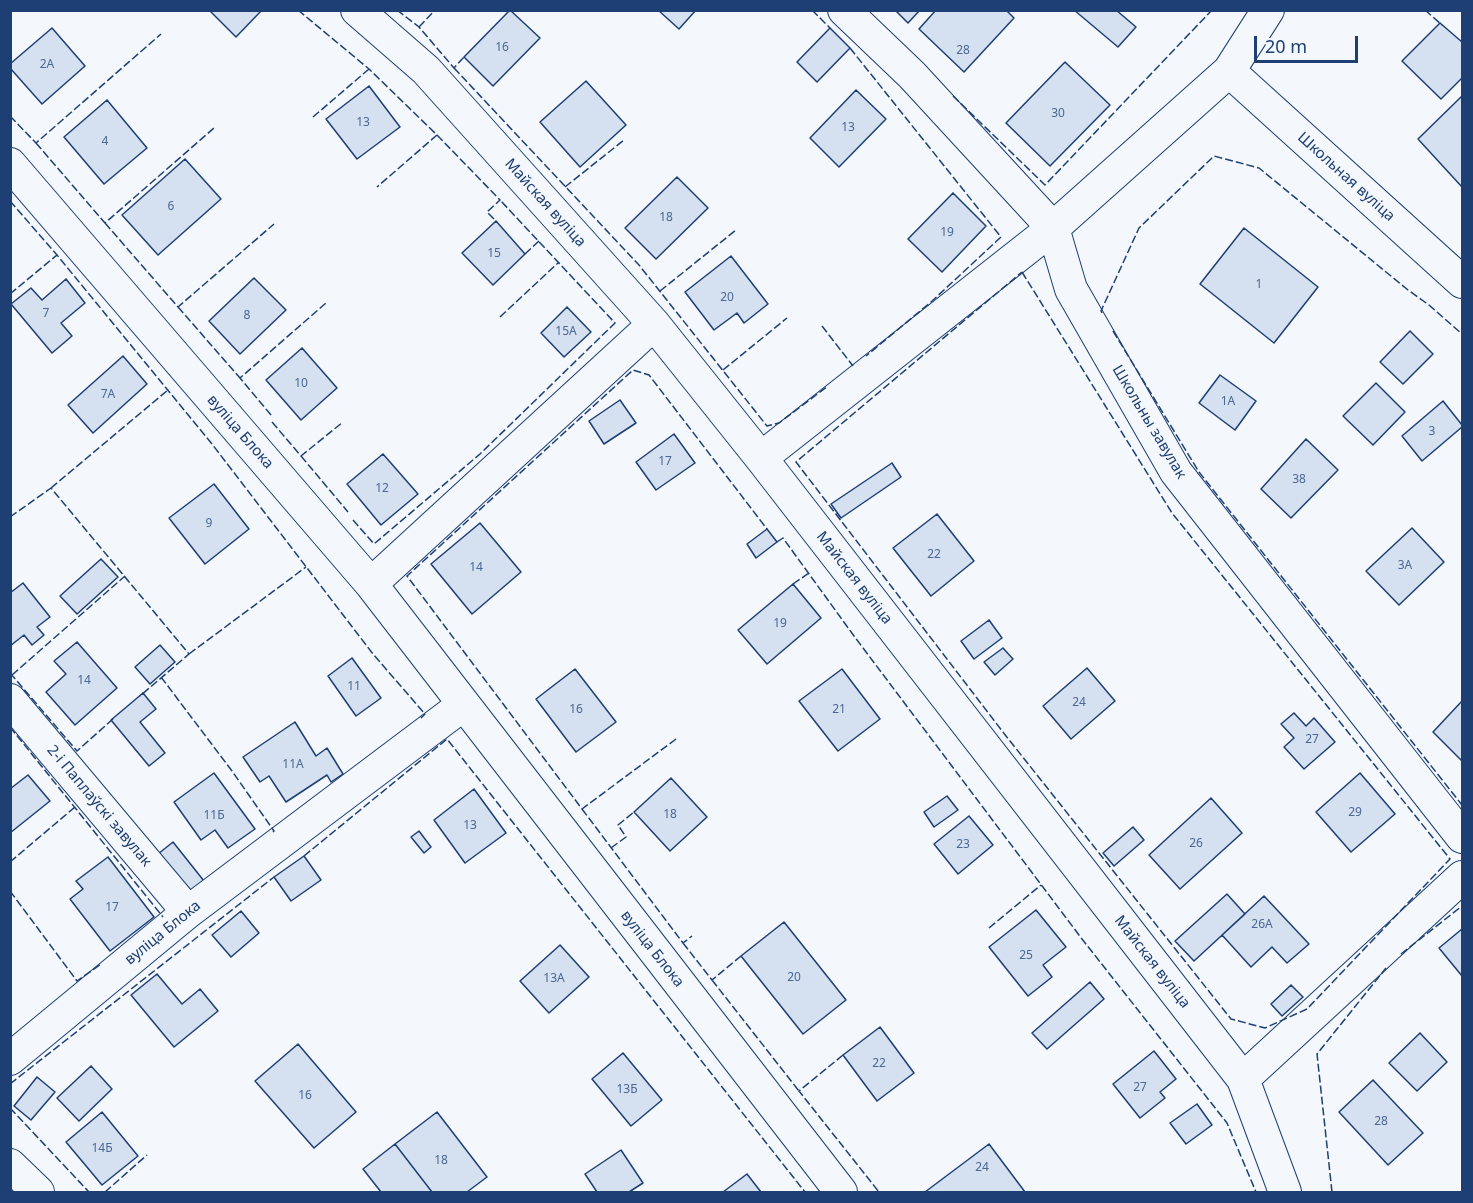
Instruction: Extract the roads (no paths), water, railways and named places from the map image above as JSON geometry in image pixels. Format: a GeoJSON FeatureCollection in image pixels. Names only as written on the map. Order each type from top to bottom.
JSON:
{"type":"FeatureCollection","features":[{"type":"Feature","properties":{"kind":"street","name":"Майская вуліца"},"geometry":{"type":"LineString","coordinates":[[357,10],[426,70],[654,324],[761,458],[1243,1079],[1285,1192]]}},
{"type":"Feature","properties":{"kind":"street","name":"Школьны завулак"},"geometry":{"type":"LineString","coordinates":[[844,10],[912,75],[1053,228],[1071,289],[1176,472],[1462,837]]}},
{"type":"Feature","properties":{"kind":"street"},"geometry":{"type":"LineString","coordinates":[[761,458],[1053,228],[1229,71],[1268,10]]}},
{"type":"Feature","properties":{"kind":"street","name":"Школьная вуліца"},"geometry":{"type":"LineString","coordinates":[[1229,71],[1462,281]]}},
{"type":"Feature","properties":{"kind":"street","name":"вуліца Блока"},"geometry":{"type":"LineString","coordinates":[[10,164],[371,584],[841,1192]]}},
{"type":"Feature","properties":{"kind":"street"},"geometry":{"type":"LineString","coordinates":[[371,584],[654,324]]}},
{"type":"Feature","properties":{"kind":"street","name":"2-і Паплаўскі завулак"},"geometry":{"type":"LineString","coordinates":[[10,700],[188,912]]}},
{"type":"Feature","properties":{"kind":"street","name":"вуліца Блока"},"geometry":{"type":"LineString","coordinates":[[10,1059],[188,912],[464,705]]}},
{"type":"Feature","properties":{"kind":"street"},"geometry":{"type":"LineString","coordinates":[[1243,1079],[1462,877]]}},
{"type":"Feature","properties":{"kind":"street"},"geometry":{"type":"LineString","coordinates":[[10,1165],[38,1192]]}}]}
